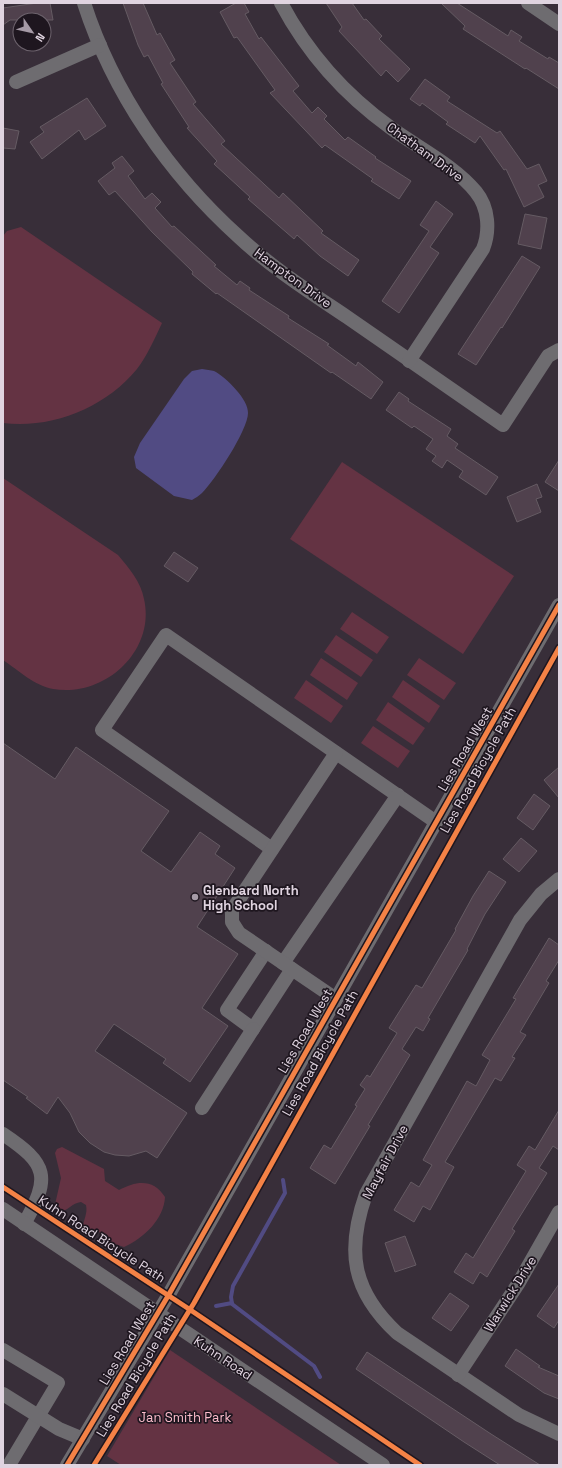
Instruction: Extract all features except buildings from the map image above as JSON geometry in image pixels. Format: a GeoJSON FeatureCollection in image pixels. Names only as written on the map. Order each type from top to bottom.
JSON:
{"type":"FeatureCollection","features":[{"type":"Feature","properties":{"kind":"street","name":"Hampton Drive"},"geometry":{"type":"LineString","coordinates":[[84,3],[100,45],[125,96],[168,161],[212,211],[271,264],[503,425],[548,356],[559,350]]}},
{"type":"Feature","properties":{"kind":"street","name":"Chatham Drive"},"geometry":{"type":"LineString","coordinates":[[280,3],[297,31],[318,60],[352,96],[390,127],[459,175],[477,192],[483,204],[487,230],[482,249],[410,361]]}},
{"type":"Feature","properties":{"kind":"street"},"geometry":{"type":"LineString","coordinates":[[528,3],[559,24]]}},
{"type":"Feature","properties":{"kind":"street"},"geometry":{"type":"LineString","coordinates":[[16,82],[100,45]]}},
{"type":"Feature","properties":{"kind":"street","name":"Lies Road West"},"geometry":{"type":"LineString","coordinates":[[68,1465],[157,1314],[559,605]]}},
{"type":"Feature","properties":{"kind":"street"},"geometry":{"type":"LineString","coordinates":[[272,849],[102,730],[166,635],[436,822]]}},
{"type":"Feature","properties":{"kind":"street"},"geometry":{"type":"LineString","coordinates":[[336,753],[232,910],[232,922],[239,933],[336,999]]}},
{"type":"Feature","properties":{"kind":"street"},"geometry":{"type":"LineString","coordinates":[[202,1108],[253,1029],[288,966],[398,795]]}},
{"type":"Feature","properties":{"kind":"street","name":"Mayfair Drive"},"geometry":{"type":"LineString","coordinates":[[559,879],[541,894],[520,920],[366,1194],[356,1227],[356,1256],[359,1282],[377,1313],[397,1333],[519,1416],[559,1434]]}},
{"type":"Feature","properties":{"kind":"street"},"geometry":{"type":"LineString","coordinates":[[253,1029],[227,1010],[266,951]]}},
{"type":"Feature","properties":{"kind":"street"},"geometry":{"type":"LineString","coordinates":[[3,1134],[25,1149],[41,1171],[42,1189],[24,1224]]}},
{"type":"Feature","properties":{"kind":"street","name":"Kuhn Road"},"geometry":{"type":"LineString","coordinates":[[3,1210],[383,1465]]}},
{"type":"Feature","properties":{"kind":"street","name":"Warwick Drive"},"geometry":{"type":"LineString","coordinates":[[458,1375],[518,1284],[559,1212]]}},
{"type":"Feature","properties":{"kind":"street"},"geometry":{"type":"LineString","coordinates":[[3,1350],[58,1383],[9,1465]]}},
{"type":"Feature","properties":{"kind":"street"},"geometry":{"type":"LineString","coordinates":[[3,1394],[59,1429],[83,1439]]}},
{"type":"Feature","properties":{"kind":"green space"},"geometry":{"type":"Polygon","coordinates":[[[21,227],[162,323],[141,364],[124,383],[109,395],[76,413],[58,419],[40,423],[22,424],[3,423],[3,236],[7,231],[21,227]]]}},
{"type":"Feature","properties":{"kind":"green space"},"geometry":{"type":"Polygon","coordinates":[[[342,462],[514,576],[463,654],[290,539],[342,462]]]}},
{"type":"Feature","properties":{"kind":"green space"},"geometry":{"type":"Polygon","coordinates":[[[3,478],[118,555],[130,570],[140,587],[144,599],[146,618],[142,636],[134,653],[122,667],[107,678],[90,686],[72,690],[46,687],[33,681],[3,660],[3,478]]]}},
{"type":"Feature","properties":{"kind":"green space"},"geometry":{"type":"Polygon","coordinates":[[[352,612],[389,637],[377,654],[340,629],[352,612]]]}},
{"type":"Feature","properties":{"kind":"green space"},"geometry":{"type":"Polygon","coordinates":[[[336,635],[373,660],[361,677],[324,652],[336,635]]]}},
{"type":"Feature","properties":{"kind":"green space"},"geometry":{"type":"Polygon","coordinates":[[[321,658],[358,683],[347,700],[310,675],[321,658]]]}},
{"type":"Feature","properties":{"kind":"green space"},"geometry":{"type":"Polygon","coordinates":[[[419,658],[456,683],[444,700],[407,675],[419,658]]]}},
{"type":"Feature","properties":{"kind":"green space"},"geometry":{"type":"Polygon","coordinates":[[[306,680],[343,706],[331,723],[294,698],[306,680]]]}},
{"type":"Feature","properties":{"kind":"green space"},"geometry":{"type":"Polygon","coordinates":[[[403,680],[440,706],[429,723],[392,697],[403,680]]]}},
{"type":"Feature","properties":{"kind":"green space"},"geometry":{"type":"Polygon","coordinates":[[[388,702],[425,728],[413,745],[376,720],[388,702]]]}},
{"type":"Feature","properties":{"kind":"green space"},"geometry":{"type":"Polygon","coordinates":[[[373,726],[410,751],[398,768],[361,743],[373,726]]]}},
{"type":"Feature","properties":{"kind":"green space"},"geometry":{"type":"Polygon","coordinates":[[[62,1147],[104,1169],[105,1181],[119,1190],[132,1184],[145,1183],[156,1187],[161,1191],[165,1197],[164,1205],[152,1227],[139,1238],[124,1247],[114,1244],[98,1231],[88,1231],[83,1228],[86,1205],[81,1202],[59,1212],[54,1209],[61,1178],[55,1153],[57,1149],[62,1147]]]}},
{"type":"Feature","properties":{"kind":"green space","name":"Jan Smith Park"},"geometry":{"type":"Polygon","coordinates":[[[170,1350],[341,1465],[121,1465],[107,1456],[170,1350]]]}},
{"type":"Feature","properties":{"kind":"shaded area"},"geometry":{"type":"Polygon","coordinates":[[[202,369],[214,371],[225,378],[236,389],[245,402],[248,413],[243,431],[230,454],[208,487],[192,500],[174,496],[136,468],[134,457],[140,443],[184,379],[192,371],[202,369]]]}},
{"type":"Feature","properties":{"kind":"waterway"},"geometry":{"type":"LineString","coordinates":[[283,1180],[285,1193],[233,1286],[231,1297],[232,1304],[314,1366],[320,1377]]}},
{"type":"Feature","properties":{"kind":"waterway"},"geometry":{"type":"LineString","coordinates":[[216,1306],[232,1303]]}},
{"type":"Feature","properties":{"kind":"cycle path","name":"Lies Road Bicycle Path"},"geometry":{"type":"LineString","coordinates":[[67,1465],[168,1296],[559,605]]}},
{"type":"Feature","properties":{"kind":"cycle path","name":"Lies Road Bicycle Path"},"geometry":{"type":"LineString","coordinates":[[94,1465],[194,1303],[559,648]]}},
{"type":"Feature","properties":{"kind":"cycle path","name":"Kuhn Road Bicycle Path"},"geometry":{"type":"LineString","coordinates":[[3,1187],[189,1309],[420,1465]]}},
{"type":"Feature","properties":{"kind":"place","name":"Glenbard North High School"},"geometry":{"type":"Point","coordinates":[195,897]}}]}
